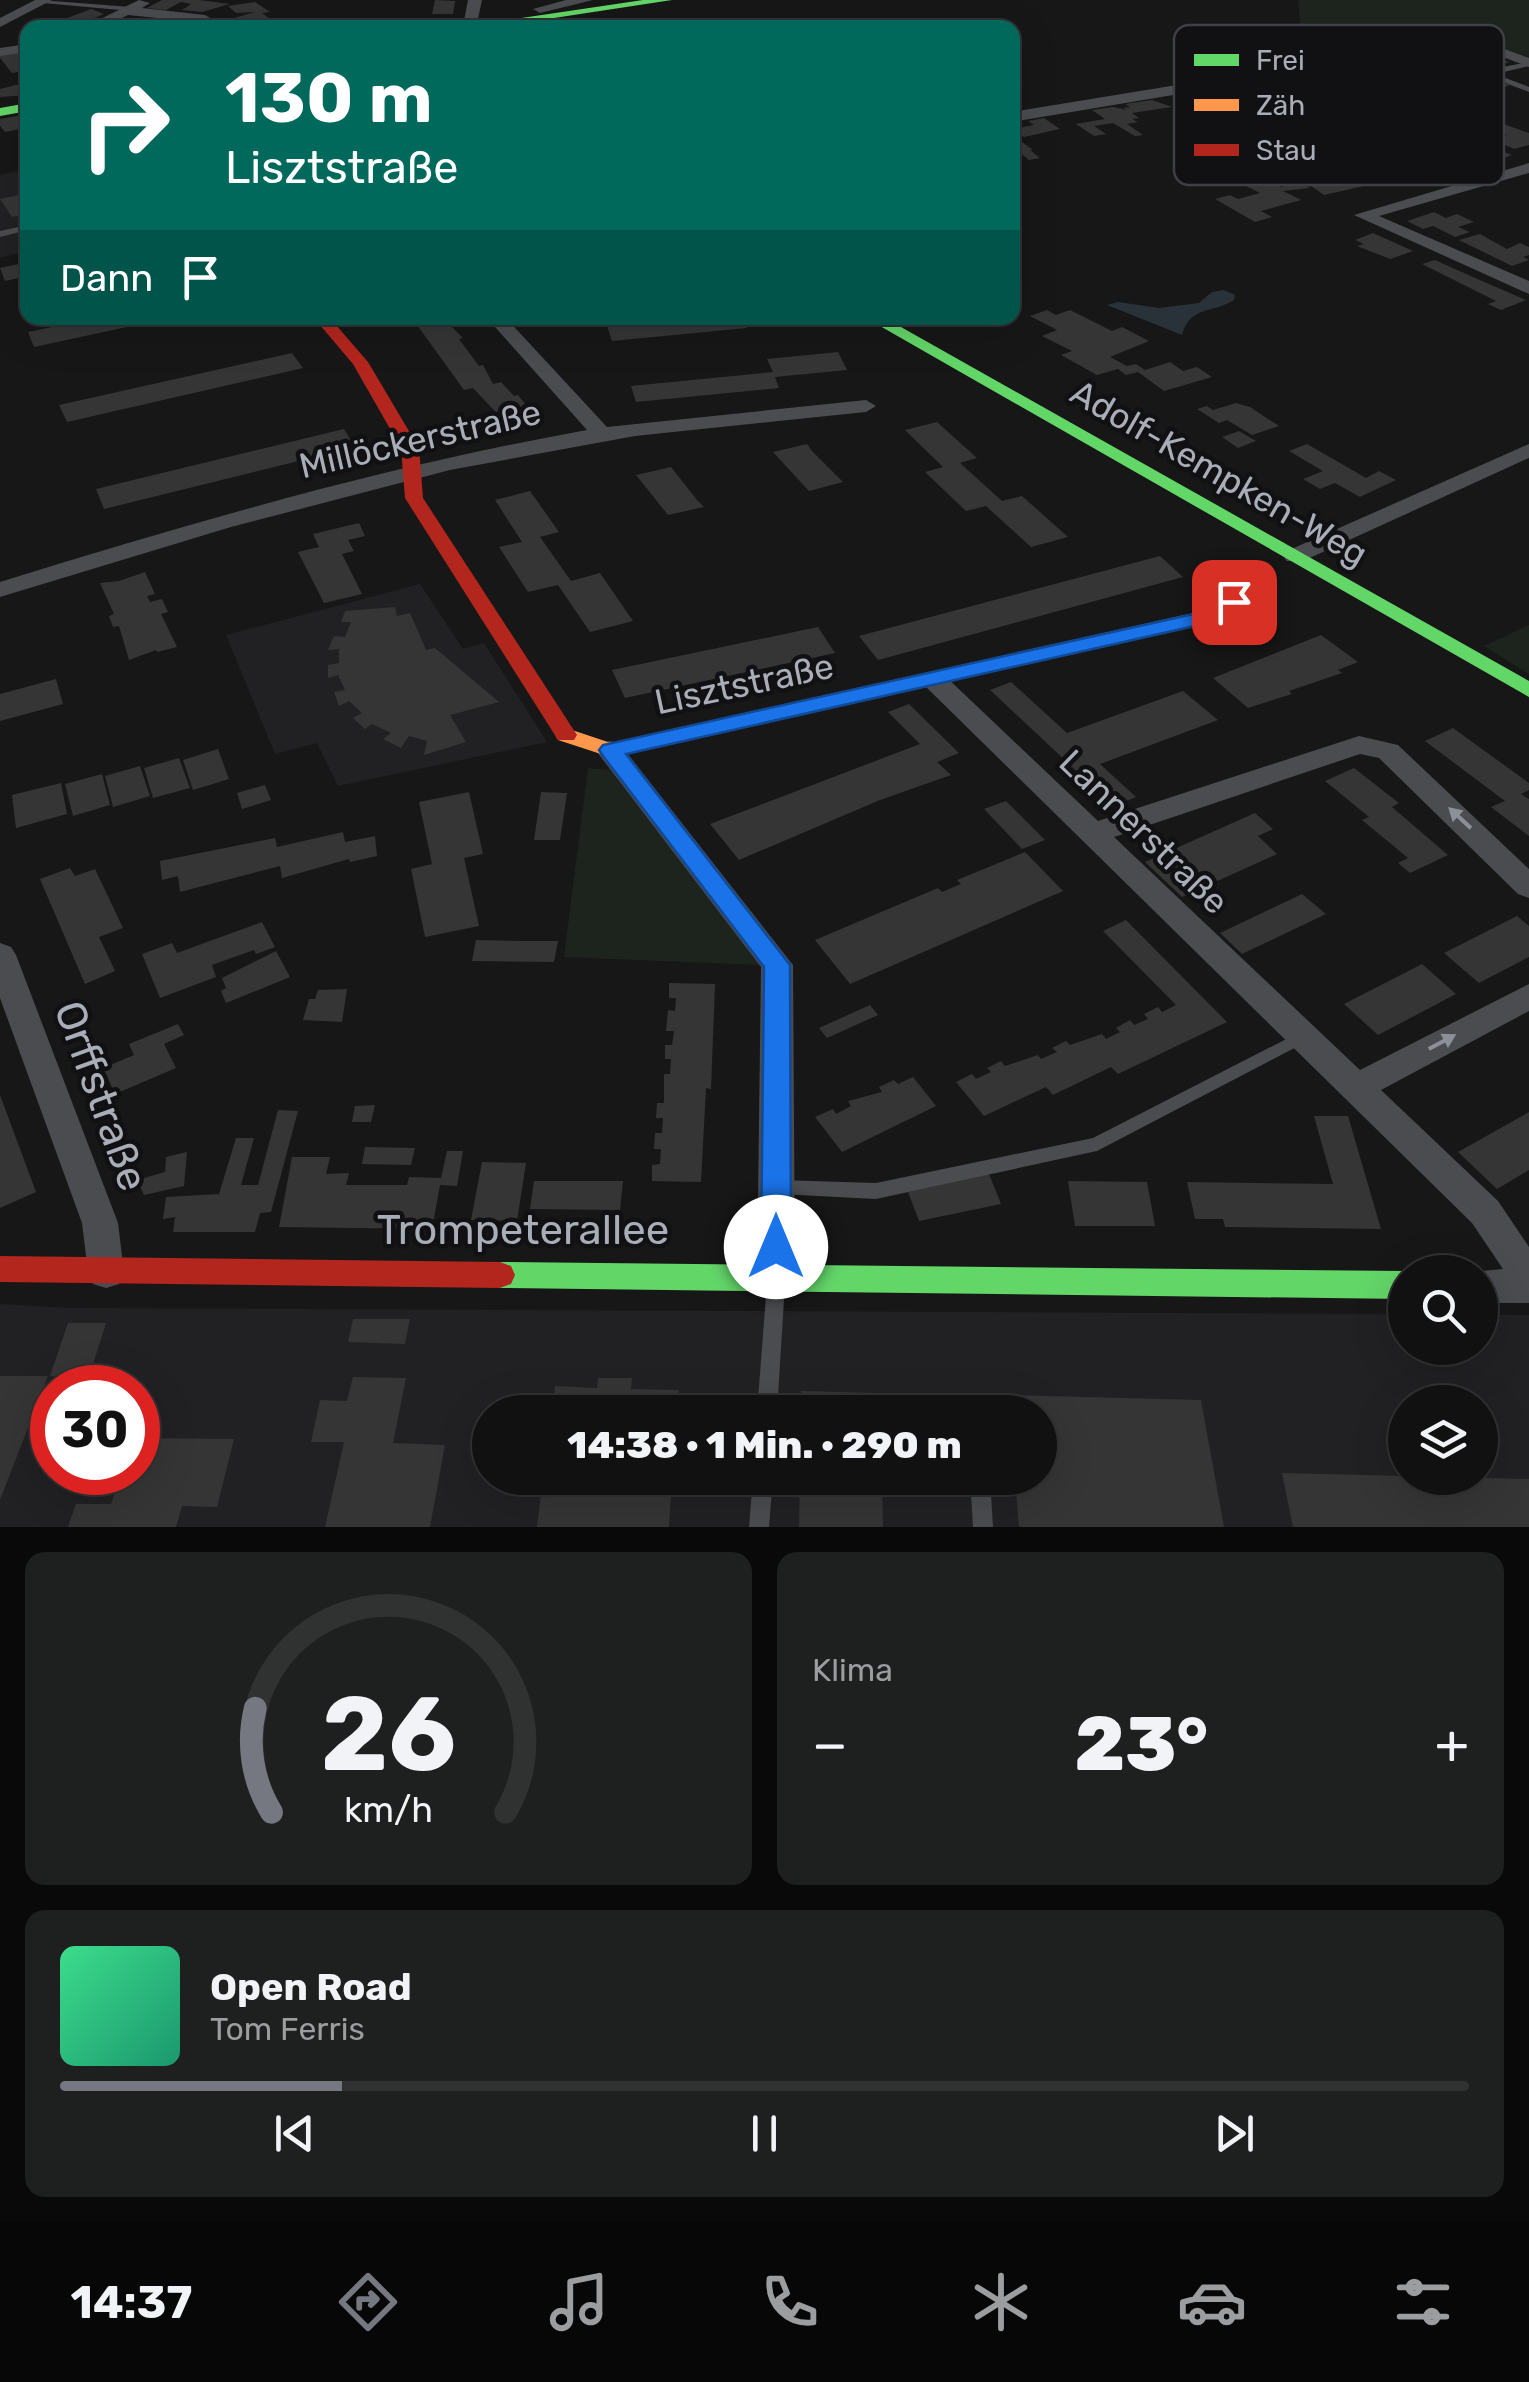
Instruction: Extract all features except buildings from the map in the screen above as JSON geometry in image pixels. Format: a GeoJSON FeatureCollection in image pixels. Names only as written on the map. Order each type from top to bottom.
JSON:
{"type":"FeatureCollection","features":[{"type":"Feature","properties":{"kind":"street"},"geometry":{"type":"LineString","coordinates":[[0,23],[44,0]]}},
{"type":"Feature","properties":{"kind":"street"},"geometry":{"type":"LineString","coordinates":[[107,20],[149,0]]}},
{"type":"Feature","properties":{"kind":"street"},"geometry":{"type":"LineString","coordinates":[[540,9],[586,0]]}},
{"type":"Feature","properties":{"kind":"street"},"geometry":{"type":"LineString","coordinates":[[519,20],[667,0]]}},
{"type":"Feature","properties":{"kind":"street"},"geometry":{"type":"LineString","coordinates":[[130,10],[205,19]]}},
{"type":"Feature","properties":{"kind":"street"},"geometry":{"type":"LineString","coordinates":[[1504,54],[1529,64]]}},
{"type":"Feature","properties":{"kind":"street"},"geometry":{"type":"LineString","coordinates":[[1020,116],[1174,90]]}},
{"type":"Feature","properties":{"kind":"street"},"geometry":{"type":"LineString","coordinates":[[1504,175],[1529,168]]}},
{"type":"Feature","properties":{"kind":"street"},"geometry":{"type":"LineString","coordinates":[[1469,185],[1363,215],[1529,288]]}},
{"type":"Feature","properties":{"kind":"street"},"geometry":{"type":"LineString","coordinates":[[328,325],[360,362],[413,456],[410,474],[414,498],[565,735],[610,750],[777,965],[776,1277]]}},
{"type":"Feature","properties":{"kind":"street"},"geometry":{"type":"LineString","coordinates":[[502,325],[602,434]]}},
{"type":"Feature","properties":{"kind":"street","name":"Adolf-Kempken-Weg"},"geometry":{"type":"LineString","coordinates":[[886,325],[1529,690]]}},
{"type":"Feature","properties":{"kind":"street","name":"Millöckerstraße"},"geometry":{"type":"LineString","coordinates":[[0,590],[155,542],[410,474],[602,434],[866,406]]}},
{"type":"Feature","properties":{"kind":"street"},"geometry":{"type":"LineString","coordinates":[[1295,556],[1529,450]]}},
{"type":"Feature","properties":{"kind":"street","name":"Lisztstraße"},"geometry":{"type":"LineString","coordinates":[[610,750],[1214,616],[1234,602]]}},
{"type":"Feature","properties":{"kind":"street","name":"Lannerstraße"},"geometry":{"type":"LineString","coordinates":[[934,680],[1485,1212],[1529,1278]]}},
{"type":"Feature","properties":{"kind":"street"},"geometry":{"type":"LineString","coordinates":[[1091,834],[1359,746],[1388,751],[1529,886]]}},
{"type":"Feature","properties":{"kind":"street","name":"Orffstraße"},"geometry":{"type":"LineString","coordinates":[[0,955],[100,1222],[106,1272]]}},
{"type":"Feature","properties":{"kind":"street"},"geometry":{"type":"LineString","coordinates":[[1356,1088],[1529,996]]}},
{"type":"Feature","properties":{"kind":"street","name":"Trompeterallee"},"geometry":{"type":"LineString","coordinates":[[0,1269],[1388,1285]]}},
{"type":"Feature","properties":{"kind":"street"},"geometry":{"type":"LineString","coordinates":[[1498,1286],[1529,1286]]}},
{"type":"Feature","properties":{"kind":"lane"},"geometry":{"type":"LineString","coordinates":[[44,0],[130,10]]}},
{"type":"Feature","properties":{"kind":"lane"},"geometry":{"type":"LineString","coordinates":[[1504,68],[1529,64]]}},
{"type":"Feature","properties":{"kind":"lane"},"geometry":{"type":"LineString","coordinates":[[1504,80],[1529,90]]}},
{"type":"Feature","properties":{"kind":"lane"},"geometry":{"type":"LineString","coordinates":[[776,1187],[876,1191],[1096,1144],[1302,1037]]}},
{"type":"Feature","properties":{"kind":"lane"},"geometry":{"type":"LineString","coordinates":[[768,1395],[776,1277]]}},
{"type":"Feature","properties":{"kind":"lane"},"geometry":{"type":"LineString","coordinates":[[759,1527],[761,1495]]}},
{"type":"Feature","properties":{"kind":"lane"},"geometry":{"type":"LineString","coordinates":[[981,1495],[983,1527]]}},
{"type":"Feature","properties":{"kind":"shaded area"},"geometry":{"type":"Polygon","coordinates":[[[1298,0],[1529,0],[1529,60],[1504,50],[1504,25],[1300,25],[1298,0]]]}},
{"type":"Feature","properties":{"kind":"shaded area"},"geometry":{"type":"Polygon","coordinates":[[[20,171],[20,253],[0,258],[0,175],[20,171]]]}},
{"type":"Feature","properties":{"kind":"shaded area"},"geometry":{"type":"Polygon","coordinates":[[[1224,290],[1235,295],[1234,300],[1196,314],[1182,335],[1107,305],[1118,302],[1159,308],[1199,303],[1212,292],[1224,290]]]}},
{"type":"Feature","properties":{"kind":"shaded area"},"geometry":{"type":"Polygon","coordinates":[[[420,584],[463,649],[484,643],[547,742],[338,786],[317,743],[275,754],[226,635],[420,584]]]}},
{"type":"Feature","properties":{"kind":"shaded area"},"geometry":{"type":"Polygon","coordinates":[[[1529,625],[1529,674],[1484,646],[1529,625]]]}},
{"type":"Feature","properties":{"kind":"shaded area"},"geometry":{"type":"Polygon","coordinates":[[[588,768],[610,770],[761,965],[564,957],[588,768]]]}},
{"type":"Feature","properties":{"kind":"shaded area"},"geometry":{"type":"Polygon","coordinates":[[[0,1304],[73,1308],[1388,1314],[1388,1365],[1498,1365],[1498,1315],[1529,1315],[1529,1527],[0,1527],[0,1304]]]}},
{"type":"Feature","properties":{"kind":"traffic: fast"},"geometry":{"type":"LineString","coordinates":[[519,20],[667,0]]}},
{"type":"Feature","properties":{"kind":"traffic: fast"},"geometry":{"type":"LineString","coordinates":[[0,112],[20,108]]}},
{"type":"Feature","properties":{"kind":"traffic: fast"},"geometry":{"type":"LineString","coordinates":[[886,325],[1529,690]]}},
{"type":"Feature","properties":{"kind":"traffic: fast"},"geometry":{"type":"LineString","coordinates":[[1011,660],[1214,615],[1234,602]]}},
{"type":"Feature","properties":{"kind":"traffic: fast"},"geometry":{"type":"LineString","coordinates":[[500,1275],[1388,1285]]}},
{"type":"Feature","properties":{"kind":"traffic: slow"},"geometry":{"type":"LineString","coordinates":[[566,735],[610,750],[1011,660]]}},
{"type":"Feature","properties":{"kind":"traffic: jam"},"geometry":{"type":"LineString","coordinates":[[328,325],[360,362],[410,448],[414,498],[566,735]]}},
{"type":"Feature","properties":{"kind":"traffic: jam"},"geometry":{"type":"LineString","coordinates":[[0,1269],[500,1275]]}},
{"type":"Feature","properties":{"kind":"route"},"geometry":{"type":"LineString","coordinates":[[776,1247],[777,965],[610,750],[1214,616],[1234,602]]}}]}
